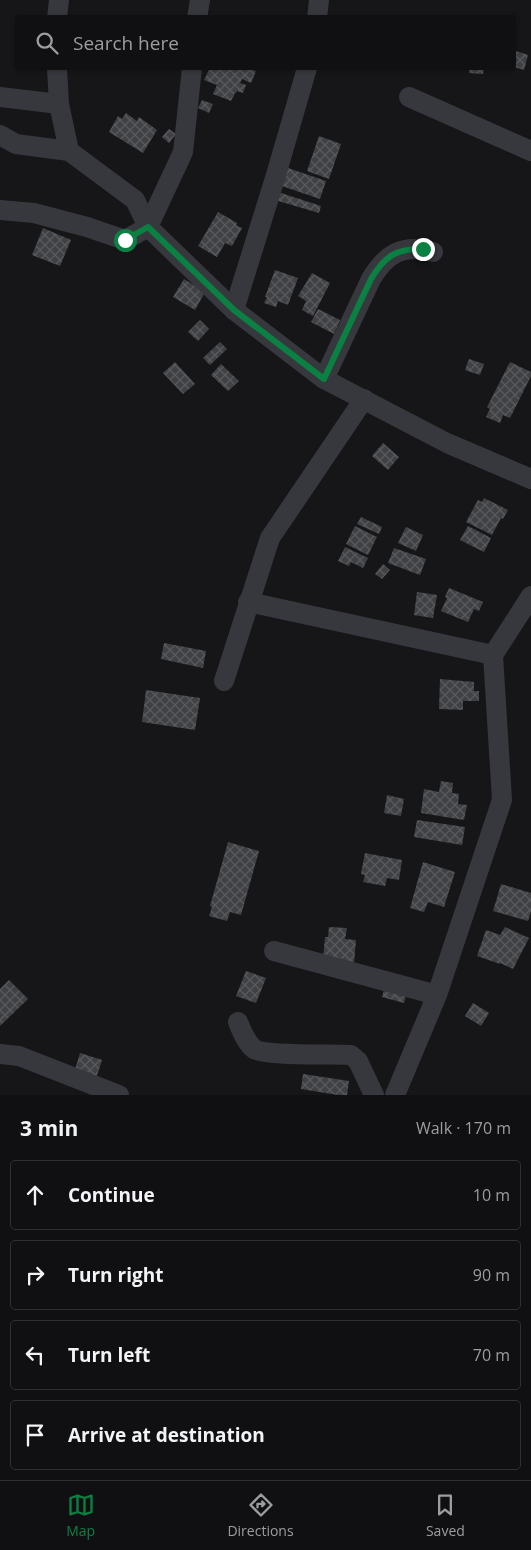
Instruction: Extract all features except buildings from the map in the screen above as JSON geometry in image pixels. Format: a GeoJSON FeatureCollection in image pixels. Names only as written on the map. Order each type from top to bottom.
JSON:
{"type":"FeatureCollection","features":[{"type":"Feature","properties":{"kind":"street"},"geometry":{"type":"LineString","coordinates":[[58,15],[59,0]]}},
{"type":"Feature","properties":{"kind":"street"},"geometry":{"type":"LineString","coordinates":[[198,15],[200,0]]}},
{"type":"Feature","properties":{"kind":"street"},"geometry":{"type":"LineString","coordinates":[[317,15],[319,0]]}},
{"type":"Feature","properties":{"kind":"street"},"geometry":{"type":"LineString","coordinates":[[57,70],[59,104],[69,151]]}},
{"type":"Feature","properties":{"kind":"street"},"geometry":{"type":"LineString","coordinates":[[0,210],[34,213],[87,227],[125,240],[148,227],[183,152],[192,70]]}},
{"type":"Feature","properties":{"kind":"street"},"geometry":{"type":"LineString","coordinates":[[234,310],[307,70]]}},
{"type":"Feature","properties":{"kind":"street"},"geometry":{"type":"LineString","coordinates":[[0,97],[59,104]]}},
{"type":"Feature","properties":{"kind":"street"},"geometry":{"type":"LineString","coordinates":[[409,97],[531,151]]}},
{"type":"Feature","properties":{"kind":"street"},"geometry":{"type":"LineString","coordinates":[[0,135],[16,144],[69,151],[135,200],[148,227],[234,310],[324,379],[447,443],[531,479]]}},
{"type":"Feature","properties":{"kind":"street"},"geometry":{"type":"LineString","coordinates":[[324,379],[371,279],[379,266],[400,251],[423,249],[433,252]]}},
{"type":"Feature","properties":{"kind":"street"},"geometry":{"type":"LineString","coordinates":[[224,681],[270,538],[364,400]]}},
{"type":"Feature","properties":{"kind":"street"},"geometry":{"type":"LineString","coordinates":[[395,1095],[437,995],[502,800],[493,655],[531,596]]}},
{"type":"Feature","properties":{"kind":"street"},"geometry":{"type":"LineString","coordinates":[[248,602],[493,655]]}},
{"type":"Feature","properties":{"kind":"street"},"geometry":{"type":"LineString","coordinates":[[274,951],[437,995]]}},
{"type":"Feature","properties":{"kind":"street"},"geometry":{"type":"LineString","coordinates":[[238,1022],[243,1035],[256,1050],[270,1053],[351,1055],[358,1061],[374,1095]]}},
{"type":"Feature","properties":{"kind":"street"},"geometry":{"type":"LineString","coordinates":[[0,1054],[19,1056],[119,1095]]}},
{"type":"Feature","properties":{"kind":"route"},"geometry":{"type":"LineString","coordinates":[[125,240],[148,227],[234,310],[324,379],[371,279],[379,266],[400,251],[423,249]]}}]}
